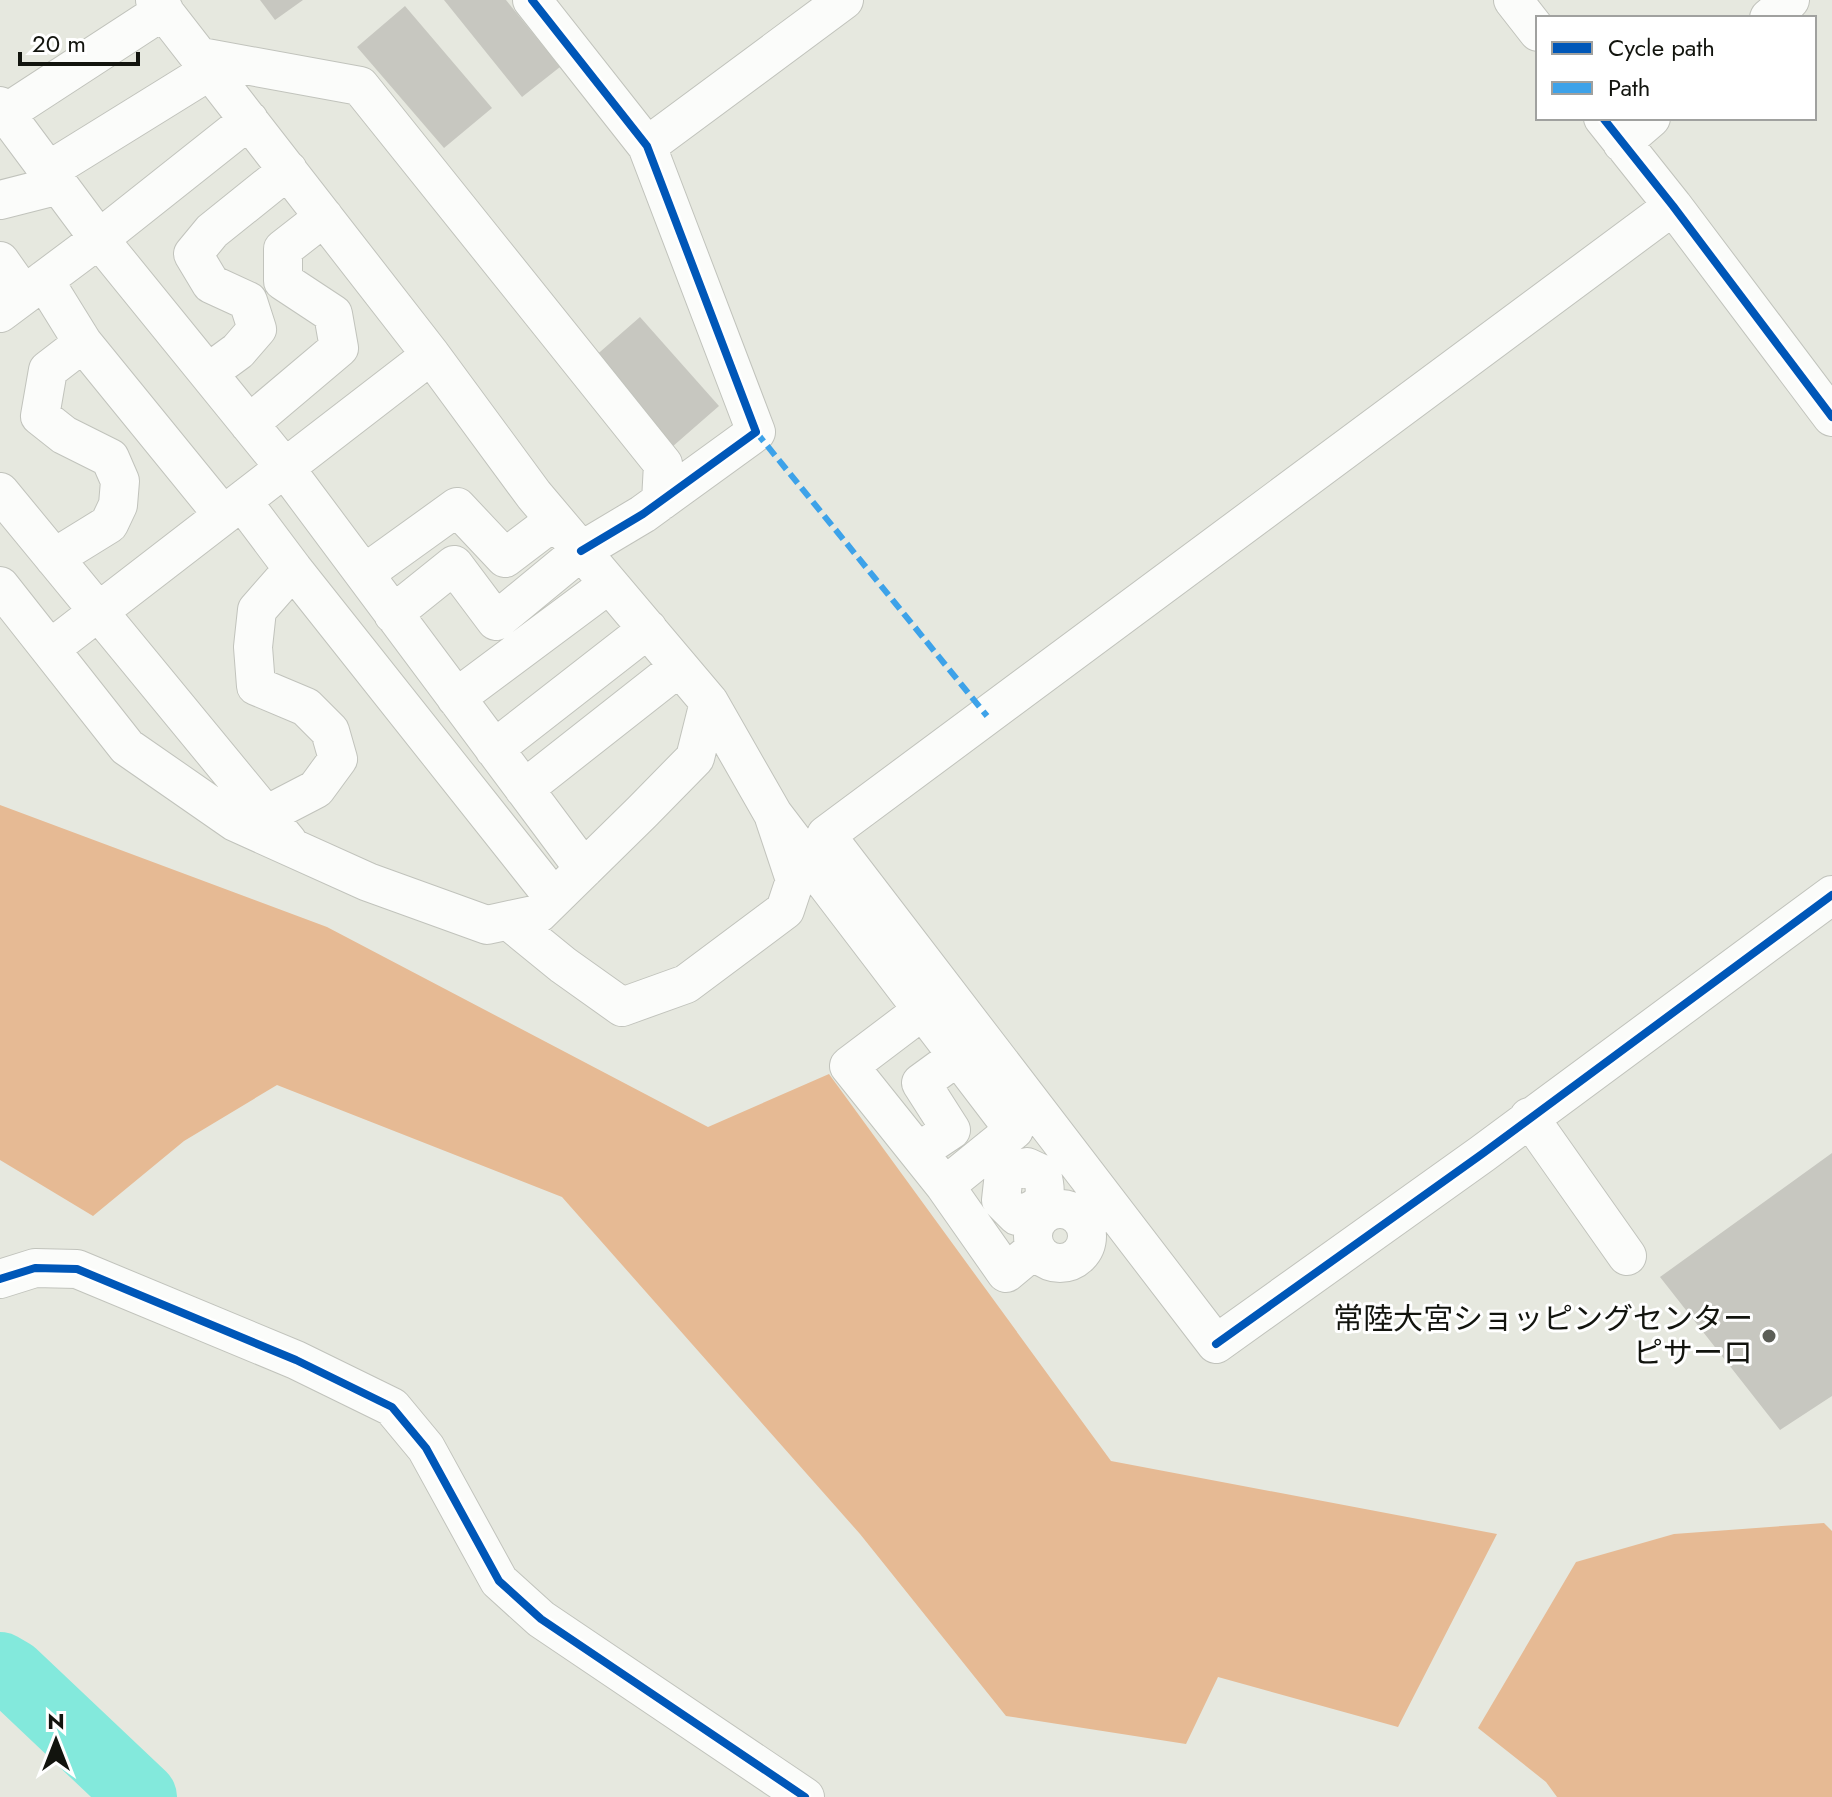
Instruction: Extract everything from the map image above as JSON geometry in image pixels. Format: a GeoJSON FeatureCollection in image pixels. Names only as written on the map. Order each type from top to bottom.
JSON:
{"type":"FeatureCollection","features":[{"type":"Feature","properties":{"kind":"street"},"geometry":{"type":"LineString","coordinates":[[393,614],[454,565],[496,621],[581,551],[661,501],[756,432],[647,146],[532,0]]}},
{"type":"Feature","properties":{"kind":"street"},"geometry":{"type":"LineString","coordinates":[[647,146],[844,0]]}},
{"type":"Feature","properties":{"kind":"street"},"geometry":{"type":"LineString","coordinates":[[1513,0],[1536,29]]}},
{"type":"Feature","properties":{"kind":"street"},"geometry":{"type":"LineString","coordinates":[[1771,16],[1790,0]]}},
{"type":"Feature","properties":{"kind":"street"},"geometry":{"type":"LineString","coordinates":[[584,869],[285,468],[99,239],[3,109],[159,5],[555,520],[709,702],[773,814],[1014,1130],[1001,1159],[945,1186]]}},
{"type":"Feature","properties":{"kind":"street"},"geometry":{"type":"LineString","coordinates":[[0,200],[54,178],[206,63],[360,86],[663,464],[661,501]]}},
{"type":"Feature","properties":{"kind":"street"},"geometry":{"type":"LineString","coordinates":[[23,296],[249,120]]}},
{"type":"Feature","properties":{"kind":"street"},"geometry":{"type":"LineString","coordinates":[[1644,120],[1612,130],[1832,417]]}},
{"type":"Feature","properties":{"kind":"street"},"geometry":{"type":"LineString","coordinates":[[208,373],[238,351],[257,329],[248,301],[211,284],[193,254],[212,231],[288,170]]}},
{"type":"Feature","properties":{"kind":"street"},"geometry":{"type":"LineString","coordinates":[[1673,206],[826,835],[1216,1344],[1482,1154],[1832,895]]}},
{"type":"Feature","properties":{"kind":"street"},"geometry":{"type":"LineString","coordinates":[[249,424],[339,348],[333,314],[283,281],[283,249],[324,217]]}},
{"type":"Feature","properties":{"kind":"street"},"geometry":{"type":"LineString","coordinates":[[0,261],[23,296],[83,343],[232,508],[293,569],[554,898]]}},
{"type":"Feature","properties":{"kind":"street"},"geometry":{"type":"LineString","coordinates":[[54,558],[109,524],[118,505],[120,481],[110,458],[64,435],[40,416],[48,370],[83,343]]}},
{"type":"Feature","properties":{"kind":"street"},"geometry":{"type":"LineString","coordinates":[[50,649],[431,355]]}},
{"type":"Feature","properties":{"kind":"street"},"geometry":{"type":"LineString","coordinates":[[0,492],[295,849]]}},
{"type":"Feature","properties":{"kind":"street"},"geometry":{"type":"LineString","coordinates":[[364,574],[457,507],[505,558],[555,520]]}},
{"type":"Feature","properties":{"kind":"street"},"geometry":{"type":"LineString","coordinates":[[266,815],[316,789],[338,759],[330,731],[306,707],[256,686],[253,647],[257,610],[293,569]]}},
{"type":"Feature","properties":{"kind":"street"},"geometry":{"type":"LineString","coordinates":[[456,698],[609,584]]}},
{"type":"Feature","properties":{"kind":"street"},"geometry":{"type":"LineString","coordinates":[[0,586],[127,747],[235,822],[368,882],[487,925],[538,914],[695,758],[709,702]]}},
{"type":"Feature","properties":{"kind":"street"},"geometry":{"type":"LineString","coordinates":[[494,749],[648,629]]}},
{"type":"Feature","properties":{"kind":"street"},"geometry":{"type":"LineString","coordinates":[[524,789],[679,667]]}},
{"type":"Feature","properties":{"kind":"street"},"geometry":{"type":"LineString","coordinates":[[509,921],[622,1007],[686,984],[785,910],[795,880],[773,814]]}},
{"type":"Feature","properties":{"kind":"street"},"geometry":{"type":"LineString","coordinates":[[923,1010],[849,1066],[945,1186],[1006,1273],[1038,1224],[1046,1190],[1042,1174],[1001,1159]]}},
{"type":"Feature","properties":{"kind":"street"},"geometry":{"type":"LineString","coordinates":[[918,1152],[951,1130],[921,1083],[958,1056]]}},
{"type":"Feature","properties":{"kind":"street"},"geometry":{"type":"LineString","coordinates":[[1529,1117],[1627,1256]]}},
{"type":"Feature","properties":{"kind":"street"},"geometry":{"type":"LineString","coordinates":[[0,1279],[35,1268],[77,1269],[296,1360],[392,1407],[426,1448],[499,1581],[541,1619],[805,1797]]}},
{"type":"Feature","properties":{"kind":"shaded area"},"geometry":{"type":"Polygon","coordinates":[[[0,805],[327,927],[708,1127],[829,1074],[1111,1461],[1497,1534],[1398,1727],[1218,1677],[1186,1744],[1006,1716],[860,1534],[562,1197],[277,1085],[184,1141],[93,1216],[0,1160],[0,805]]]}},
{"type":"Feature","properties":{"kind":"shaded area"},"geometry":{"type":"Polygon","coordinates":[[[1824,1523],[1832,1531],[1832,1797],[1557,1797],[1546,1782],[1478,1728],[1576,1562],[1674,1534],[1824,1523]]]}},
{"type":"Feature","properties":{"kind":"building"},"geometry":{"type":"Polygon","coordinates":[[[260,0],[303,0],[275,20],[260,0]]]}},
{"type":"Feature","properties":{"kind":"building"},"geometry":{"type":"Polygon","coordinates":[[[444,0],[506,0],[560,67],[522,97],[444,0]]]}},
{"type":"Feature","properties":{"kind":"building"},"geometry":{"type":"Polygon","coordinates":[[[405,6],[492,108],[444,148],[357,47],[405,6]]]}},
{"type":"Feature","properties":{"kind":"building"},"geometry":{"type":"Polygon","coordinates":[[[640,317],[719,406],[672,447],[593,358],[640,317]]]}},
{"type":"Feature","properties":{"kind":"building","name":"常陸大宮ショッピングセンター ピサーロ"},"geometry":{"type":"Polygon","coordinates":[[[1832,1153],[1832,1396],[1780,1430],[1660,1277],[1832,1153]]]}},
{"type":"Feature","properties":{"kind":"waterway"},"geometry":{"type":"LineString","coordinates":[[0,1667],[12,1674],[142,1797]]}},
{"type":"Feature","properties":{"kind":"marked path"},"geometry":{"type":"LineString","coordinates":[[756,432],[987,716]]}},
{"type":"Feature","properties":{"kind":"cycle path"},"geometry":{"type":"LineString","coordinates":[[532,0],[647,146],[756,432],[643,514],[581,551]]}},
{"type":"Feature","properties":{"kind":"cycle path"},"geometry":{"type":"LineString","coordinates":[[1605,120],[1832,417]]}},
{"type":"Feature","properties":{"kind":"cycle path"},"geometry":{"type":"LineString","coordinates":[[1216,1344],[1482,1154],[1832,895]]}},
{"type":"Feature","properties":{"kind":"cycle path"},"geometry":{"type":"LineString","coordinates":[[0,1279],[35,1268],[77,1269],[296,1360],[392,1407],[426,1448],[499,1581],[541,1619],[805,1797]]}},
{"type":"Feature","properties":{"kind":"place","name":"常陸大宮ショッピングセンター ピサーロ"},"geometry":{"type":"Point","coordinates":[1769,1336]}}]}
